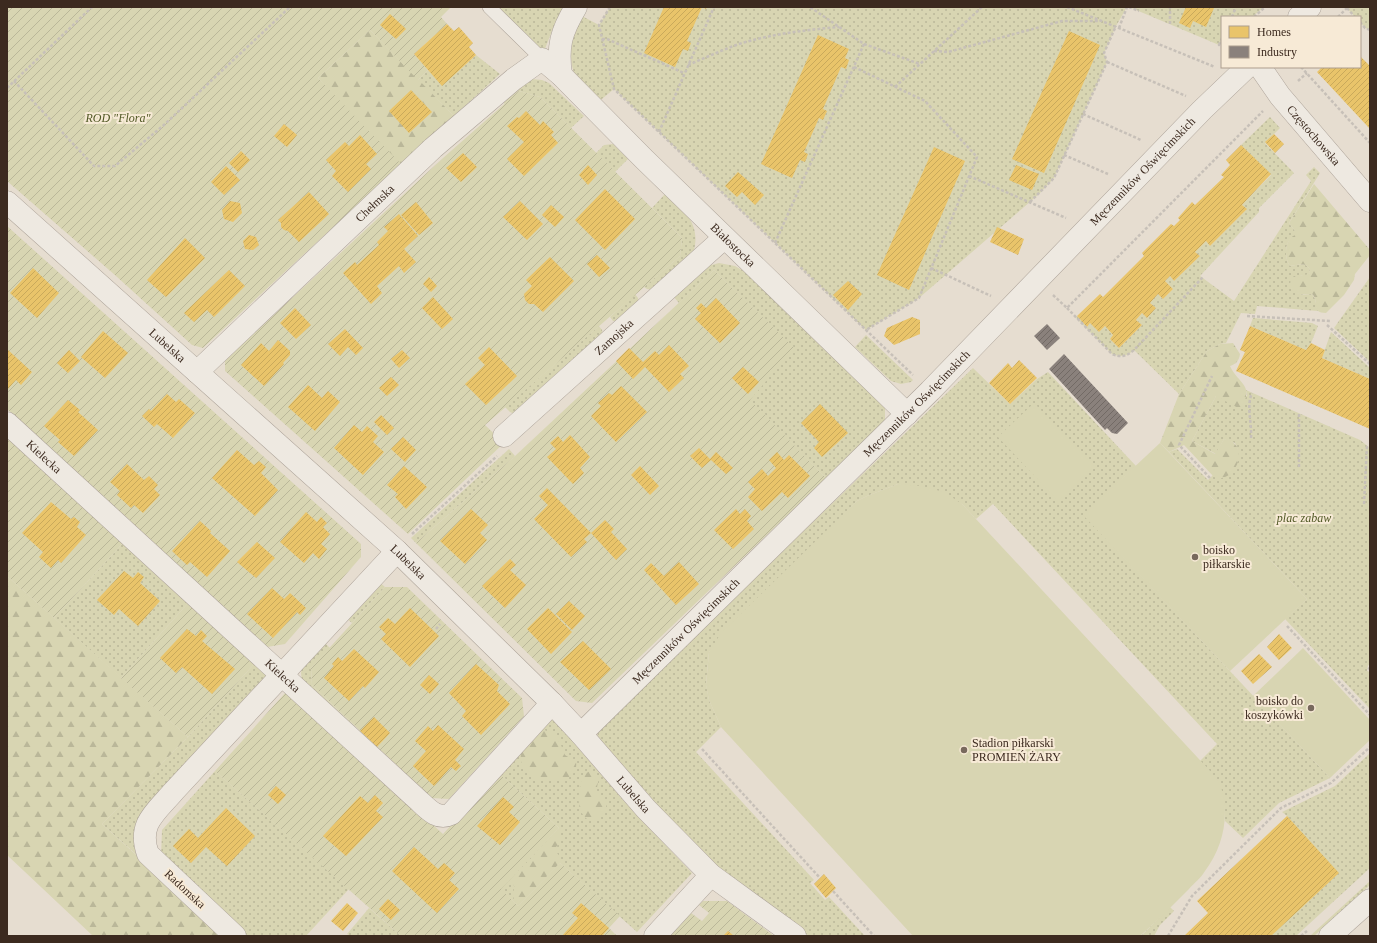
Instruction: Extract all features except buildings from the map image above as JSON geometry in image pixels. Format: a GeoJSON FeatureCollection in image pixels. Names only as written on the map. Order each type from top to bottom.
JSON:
{"type":"FeatureCollection","features":[{"type":"Feature","properties":{"kind":"street"},"geometry":{"type":"LineString","coordinates":[[561,75],[559,45],[569,18],[576,7]]}},
{"type":"Feature","properties":{"kind":"street"},"geometry":{"type":"LineString","coordinates":[[1300,16],[1310,7]]}},
{"type":"Feature","properties":{"kind":"street"},"geometry":{"type":"LineString","coordinates":[[542,59],[561,75]]}},
{"type":"Feature","properties":{"kind":"street","name":"Chełmska"},"geometry":{"type":"LineString","coordinates":[[197,372],[428,153],[514,80],[542,59]]}},
{"type":"Feature","properties":{"kind":"street","name":"Częstochowska"},"geometry":{"type":"LineString","coordinates":[[1261,68],[1280,96],[1370,201]]}},
{"type":"Feature","properties":{"kind":"street","name":"Męczenników Oświęcimskich"},"geometry":{"type":"LineString","coordinates":[[581,734],[930,391],[1202,110],[1240,74]]}},
{"type":"Feature","properties":{"kind":"street","name":"Białostocka"},"geometry":{"type":"LineString","coordinates":[[561,75],[724,238],[907,414]]}},
{"type":"Feature","properties":{"kind":"street","name":"Lubelska"},"geometry":{"type":"LineString","coordinates":[[7,202],[197,372],[404,543],[581,734],[646,809],[711,875],[795,936]]}},
{"type":"Feature","properties":{"kind":"street","name":"Zamojska"},"geometry":{"type":"LineString","coordinates":[[504,436],[724,238]]}},
{"type":"Feature","properties":{"kind":"street","name":"Kielecka"},"geometry":{"type":"LineString","coordinates":[[7,423],[434,814],[442,817],[451,814],[552,703]]}},
{"type":"Feature","properties":{"kind":"street"},"geometry":{"type":"LineString","coordinates":[[282,674],[404,543]]}},
{"type":"Feature","properties":{"kind":"street","name":"Radomska"},"geometry":{"type":"LineString","coordinates":[[235,936],[148,854],[144,837],[146,827],[152,816],[282,674]]}},
{"type":"Feature","properties":{"kind":"street"},"geometry":{"type":"LineString","coordinates":[[655,936],[711,875]]}},
{"type":"Feature","properties":{"kind":"street"},"geometry":{"type":"LineString","coordinates":[[1339,933],[1370,900]]}},
{"type":"Feature","properties":{"kind":"lane"},"geometry":{"type":"LineString","coordinates":[[489,7],[542,59]]}},
{"type":"Feature","properties":{"kind":"path"},"geometry":{"type":"LineString","coordinates":[[7,88],[92,7]]}},
{"type":"Feature","properties":{"kind":"path"},"geometry":{"type":"LineString","coordinates":[[14,80],[94,166],[115,166],[165,124],[290,7]]}},
{"type":"Feature","properties":{"kind":"path"},"geometry":{"type":"LineString","coordinates":[[610,7],[599,25],[614,89],[930,391]]}},
{"type":"Feature","properties":{"kind":"path"},"geometry":{"type":"LineString","coordinates":[[658,132],[714,7]]}},
{"type":"Feature","properties":{"kind":"path"},"geometry":{"type":"LineString","coordinates":[[810,7],[864,44],[920,64]]}},
{"type":"Feature","properties":{"kind":"path"},"geometry":{"type":"LineString","coordinates":[[895,87],[982,7]]}},
{"type":"Feature","properties":{"kind":"path"},"geometry":{"type":"LineString","coordinates":[[1067,7],[1221,70],[1240,74]]}},
{"type":"Feature","properties":{"kind":"path"},"geometry":{"type":"LineString","coordinates":[[1030,202],[1054,178],[1107,62],[1104,53],[1128,7],[1139,11]]}},
{"type":"Feature","properties":{"kind":"path"},"geometry":{"type":"LineString","coordinates":[[1170,7],[1170,24]]}},
{"type":"Feature","properties":{"kind":"path"},"geometry":{"type":"LineString","coordinates":[[1255,16],[1265,7]]}},
{"type":"Feature","properties":{"kind":"path"},"geometry":{"type":"LineString","coordinates":[[1339,16],[1348,8],[1354,16]]}},
{"type":"Feature","properties":{"kind":"path"},"geometry":{"type":"LineString","coordinates":[[934,51],[948,52],[1062,21],[1102,21]]}},
{"type":"Feature","properties":{"kind":"path"},"geometry":{"type":"LineString","coordinates":[[1361,23],[1370,30]]}},
{"type":"Feature","properties":{"kind":"path"},"geometry":{"type":"LineString","coordinates":[[688,65],[740,44],[763,38],[809,29],[839,27]]}},
{"type":"Feature","properties":{"kind":"path"},"geometry":{"type":"LineString","coordinates":[[602,39],[607,39],[684,72]]}},
{"type":"Feature","properties":{"kind":"path"},"geometry":{"type":"LineString","coordinates":[[775,243],[864,44]]}},
{"type":"Feature","properties":{"kind":"path"},"geometry":{"type":"LineString","coordinates":[[854,67],[925,101],[977,157],[919,298],[866,330]]}},
{"type":"Feature","properties":{"kind":"path"},"geometry":{"type":"LineString","coordinates":[[1302,68],[1370,143]]}},
{"type":"Feature","properties":{"kind":"path"},"geometry":{"type":"LineString","coordinates":[[1067,308],[1264,111]]}},
{"type":"Feature","properties":{"kind":"path"},"geometry":{"type":"LineString","coordinates":[[1084,114],[1148,144]]}},
{"type":"Feature","properties":{"kind":"path"},"geometry":{"type":"LineString","coordinates":[[1064,156],[1115,177]]}},
{"type":"Feature","properties":{"kind":"path"},"geometry":{"type":"LineString","coordinates":[[969,176],[1072,220]]}},
{"type":"Feature","properties":{"kind":"path"},"geometry":{"type":"LineString","coordinates":[[931,268],[995,298]]}},
{"type":"Feature","properties":{"kind":"path"},"geometry":{"type":"LineString","coordinates":[[1051,293],[1112,354],[1119,357],[1127,356],[1134,350],[1203,277]]}},
{"type":"Feature","properties":{"kind":"path"},"geometry":{"type":"LineString","coordinates":[[1247,316],[1330,321]]}},
{"type":"Feature","properties":{"kind":"path"},"geometry":{"type":"LineString","coordinates":[[1328,325],[1370,364]]}},
{"type":"Feature","properties":{"kind":"path"},"geometry":{"type":"LineString","coordinates":[[1210,478],[1179,445],[1212,376]]}},
{"type":"Feature","properties":{"kind":"path"},"geometry":{"type":"LineString","coordinates":[[1251,438],[1248,406],[1252,393]]}},
{"type":"Feature","properties":{"kind":"path"},"geometry":{"type":"LineString","coordinates":[[1299,413],[1299,468]]}},
{"type":"Feature","properties":{"kind":"path"},"geometry":{"type":"LineString","coordinates":[[404,543],[511,443],[504,436]]}},
{"type":"Feature","properties":{"kind":"path"},"geometry":{"type":"LineString","coordinates":[[1364,504],[1367,445]]}},
{"type":"Feature","properties":{"kind":"path"},"geometry":{"type":"LineString","coordinates":[[1287,626],[1370,715]]}},
{"type":"Feature","properties":{"kind":"path"},"geometry":{"type":"LineString","coordinates":[[1168,936],[1192,896],[1281,808],[1331,783],[1370,747]]}},
{"type":"Feature","properties":{"kind":"path"},"geometry":{"type":"LineString","coordinates":[[702,750],[820,878]]}},
{"type":"Feature","properties":{"kind":"path"},"geometry":{"type":"LineString","coordinates":[[834,891],[874,936]]}},
{"type":"Feature","properties":{"kind":"green space","name":"ROD \"Flora\""},"geometry":{"type":"Polygon","coordinates":[[[7,7],[451,7],[441,17],[447,24],[414,54],[428,70],[418,80],[370,30],[318,78],[401,164],[203,348],[192,345],[116,276],[7,181],[7,7]]]}},
{"type":"Feature","properties":{"kind":"green space"},"geometry":{"type":"Polygon","coordinates":[[[494,7],[565,7],[555,23],[543,54],[494,7]]]}},
{"type":"Feature","properties":{"kind":"green space"},"geometry":{"type":"Polygon","coordinates":[[[610,7],[1127,7],[1116,26],[1104,53],[1107,62],[1054,178],[1039,194],[919,298],[866,330],[614,89],[597,103],[581,86],[575,75],[571,58],[572,40],[578,14],[599,25],[610,7]]]}},
{"type":"Feature","properties":{"kind":"green space"},"geometry":{"type":"Polygon","coordinates":[[[1129,7],[1264,7],[1253,16],[1221,16],[1221,43],[1219,45],[1129,7]]]}},
{"type":"Feature","properties":{"kind":"green space"},"geometry":{"type":"Polygon","coordinates":[[[1346,7],[1370,7],[1370,30],[1365,28],[1361,23],[1361,16],[1354,16],[1346,7]]]}},
{"type":"Feature","properties":{"kind":"green space"},"geometry":{"type":"Polygon","coordinates":[[[370,30],[454,116],[401,164],[395,163],[318,78],[370,30]]]}},
{"type":"Feature","properties":{"kind":"green space"},"geometry":{"type":"Polygon","coordinates":[[[476,55],[500,74],[454,116],[418,80],[428,70],[442,85],[476,55]]]}},
{"type":"Feature","properties":{"kind":"green space"},"geometry":{"type":"Polygon","coordinates":[[[531,79],[542,80],[549,83],[584,116],[571,128],[540,97],[519,91],[505,104],[500,100],[531,79]]]}},
{"type":"Feature","properties":{"kind":"green space"},"geometry":{"type":"Polygon","coordinates":[[[519,91],[540,97],[682,238],[680,256],[485,425],[504,443],[408,534],[225,371],[225,360],[443,158],[519,91]]]}},
{"type":"Feature","properties":{"kind":"green space"},"geometry":{"type":"Polygon","coordinates":[[[1270,117],[1280,128],[1265,143],[1294,173],[1259,208],[1259,212],[1200,276],[1234,301],[1311,181],[1306,175],[1314,167],[1320,173],[1289,223],[1295,231],[1295,236],[1291,238],[1287,245],[1286,254],[1290,266],[1306,265],[1308,267],[1310,273],[1307,275],[1301,275],[1291,288],[1300,294],[1312,294],[1315,298],[1318,311],[1257,306],[1255,314],[1241,313],[1226,343],[1220,344],[1207,351],[1179,394],[1134,350],[1124,356],[1112,354],[1076,318],[1077,316],[1087,327],[1090,323],[1099,332],[1105,326],[1113,335],[1110,339],[1119,348],[1142,325],[1136,320],[1142,313],[1147,318],[1156,308],[1150,303],[1158,294],[1163,299],[1173,289],[1165,281],[1170,276],[1174,281],[1200,256],[1195,252],[1206,241],[1210,246],[1246,210],[1242,205],[1271,175],[1241,145],[1270,117]]]}},
{"type":"Feature","properties":{"kind":"green space"},"geometry":{"type":"Polygon","coordinates":[[[613,144],[628,159],[615,172],[596,153],[604,145],[613,144]]]}},
{"type":"Feature","properties":{"kind":"green space"},"geometry":{"type":"Polygon","coordinates":[[[1314,184],[1370,250],[1370,255],[1355,274],[1354,280],[1344,295],[1326,313],[1318,311],[1312,294],[1299,294],[1293,291],[1290,284],[1291,278],[1310,273],[1306,265],[1290,266],[1286,254],[1287,245],[1291,237],[1295,235],[1295,231],[1289,223],[1314,184]]]}},
{"type":"Feature","properties":{"kind":"green space"},"geometry":{"type":"Polygon","coordinates":[[[666,193],[680,206],[690,219],[695,234],[695,244],[693,254],[653,290],[644,287],[680,256],[682,238],[652,208],[666,193]]]}},
{"type":"Feature","properties":{"kind":"green space"},"geometry":{"type":"Polygon","coordinates":[[[7,226],[361,544],[361,557],[285,644],[267,647],[7,409],[7,226]]]}},
{"type":"Feature","properties":{"kind":"green space"},"geometry":{"type":"Polygon","coordinates":[[[719,263],[735,266],[747,273],[885,407],[885,419],[883,424],[826,478],[749,400],[793,348],[714,270],[679,303],[673,296],[704,267],[719,263]]]}},
{"type":"Feature","properties":{"kind":"green space"},"geometry":{"type":"Polygon","coordinates":[[[714,270],[794,348],[750,400],[826,478],[592,703],[576,701],[416,543],[515,456],[714,270]]]}},
{"type":"Feature","properties":{"kind":"green space"},"geometry":{"type":"Polygon","coordinates":[[[1370,277],[1370,362],[1334,328],[1370,277]]]}},
{"type":"Feature","properties":{"kind":"green space"},"geometry":{"type":"Polygon","coordinates":[[[635,294],[639,303],[618,321],[613,321],[610,317],[635,294]]]}},
{"type":"Feature","properties":{"kind":"green space"},"geometry":{"type":"Polygon","coordinates":[[[1253,318],[1312,323],[1318,326],[1311,343],[1306,350],[1250,326],[1253,318]]]}},
{"type":"Feature","properties":{"kind":"green space"},"geometry":{"type":"Polygon","coordinates":[[[599,326],[602,330],[603,336],[515,414],[510,412],[505,407],[599,326]]]}},
{"type":"Feature","properties":{"kind":"green space"},"geometry":{"type":"Polygon","coordinates":[[[1331,332],[1370,368],[1370,379],[1322,358],[1331,332]]]}},
{"type":"Feature","properties":{"kind":"green space"},"geometry":{"type":"Polygon","coordinates":[[[866,335],[913,380],[911,382],[901,384],[891,381],[855,347],[866,335]]]}},
{"type":"Feature","properties":{"kind":"green space"},"geometry":{"type":"Polygon","coordinates":[[[1233,343],[1240,354],[1237,362],[1230,366],[1246,390],[1244,401],[1240,409],[1216,396],[1192,441],[1215,454],[1224,439],[1235,444],[1238,448],[1239,459],[1234,470],[1229,475],[1217,479],[1184,445],[1169,452],[1160,443],[1179,394],[1207,351],[1220,344],[1233,343]]]}},
{"type":"Feature","properties":{"kind":"green space"},"geometry":{"type":"Polygon","coordinates":[[[973,368],[1010,404],[1037,379],[1048,372],[1136,466],[1084,515],[1330,778],[1279,803],[1243,838],[1225,821],[1224,802],[1220,788],[1213,775],[1200,761],[1217,744],[993,504],[976,519],[962,504],[898,484],[857,501],[709,652],[706,684],[709,700],[721,727],[696,752],[814,880],[810,883],[825,900],[829,897],[865,936],[809,936],[729,878],[690,844],[597,738],[598,731],[602,725],[973,368]]]}},
{"type":"Feature","properties":{"kind":"green space","name":"plac zabaw"},"geometry":{"type":"Polygon","coordinates":[[[1246,390],[1360,440],[1370,448],[1370,666],[1368,665],[1367,671],[1370,672],[1370,709],[1285,619],[1307,599],[1169,452],[1177,449],[1208,480],[1238,450],[1235,443],[1224,439],[1216,454],[1192,441],[1216,396],[1247,396],[1246,390]]]}},
{"type":"Feature","properties":{"kind":"green space"},"geometry":{"type":"Polygon","coordinates":[[[1034,403],[1094,466],[1058,501],[998,437],[1034,403]]]}},
{"type":"Feature","properties":{"kind":"green space"},"geometry":{"type":"Polygon","coordinates":[[[7,436],[123,543],[54,618],[7,576],[7,436]]]}},
{"type":"Feature","properties":{"kind":"green space","name":"boisko piłkarskie"},"geometry":{"type":"Polygon","coordinates":[[[1160,443],[1307,599],[1230,671],[1083,515],[1160,443]]]}},
{"type":"Feature","properties":{"kind":"green space"},"geometry":{"type":"Polygon","coordinates":[[[509,449],[515,456],[416,543],[411,538],[509,449]]]}},
{"type":"Feature","properties":{"kind":"green space","name":"Stadion piłkarski PROMIEŃ ŻARY"},"geometry":{"type":"Polygon","coordinates":[[[898,484],[921,486],[944,492],[962,504],[1211,772],[1220,785],[1224,798],[1225,820],[1220,842],[1211,862],[1203,874],[1140,936],[913,936],[721,727],[709,700],[706,685],[709,652],[721,633],[857,501],[898,484]]]}},
{"type":"Feature","properties":{"kind":"green space"},"geometry":{"type":"Polygon","coordinates":[[[123,543],[189,602],[121,678],[54,618],[123,543]]]}},
{"type":"Feature","properties":{"kind":"green space"},"geometry":{"type":"Polygon","coordinates":[[[7,576],[188,737],[102,824],[226,936],[93,936],[7,855],[7,576]]]}},
{"type":"Feature","properties":{"kind":"green space"},"geometry":{"type":"Polygon","coordinates":[[[379,582],[385,587],[352,623],[346,618],[379,582]]]}},
{"type":"Feature","properties":{"kind":"green space"},"geometry":{"type":"Polygon","coordinates":[[[385,587],[407,587],[522,698],[524,716],[449,799],[431,798],[312,685],[311,668],[385,587]]]}},
{"type":"Feature","properties":{"kind":"green space"},"geometry":{"type":"Polygon","coordinates":[[[189,602],[255,663],[188,737],[121,678],[189,602]]]}},
{"type":"Feature","properties":{"kind":"green space"},"geometry":{"type":"Polygon","coordinates":[[[323,641],[330,648],[311,668],[312,685],[360,731],[358,734],[302,681],[302,667],[323,641]]]}},
{"type":"Feature","properties":{"kind":"green space","name":"boisko do koszykówki"},"geometry":{"type":"Polygon","coordinates":[[[1303,648],[1370,720],[1370,740],[1330,778],[1253,696],[1303,648]]]}},
{"type":"Feature","properties":{"kind":"green space"},"geometry":{"type":"Polygon","coordinates":[[[255,663],[272,679],[145,816],[148,865],[102,824],[188,737],[255,663]]]}},
{"type":"Feature","properties":{"kind":"green space"},"geometry":{"type":"Polygon","coordinates":[[[286,692],[443,834],[499,773],[559,828],[501,889],[518,906],[560,863],[620,916],[609,928],[617,936],[401,936],[215,771],[286,692]]]}},
{"type":"Feature","properties":{"kind":"green space"},"geometry":{"type":"Polygon","coordinates":[[[550,715],[624,801],[692,873],[637,932],[560,863],[518,906],[500,889],[559,828],[499,773],[550,715]]]}},
{"type":"Feature","properties":{"kind":"green space"},"geometry":{"type":"Polygon","coordinates":[[[544,730],[550,732],[556,737],[565,755],[576,762],[576,769],[573,774],[562,780],[549,781],[537,779],[523,766],[521,760],[522,752],[541,731],[544,730]]]}},
{"type":"Feature","properties":{"kind":"green space"},"geometry":{"type":"Polygon","coordinates":[[[1370,753],[1370,868],[1296,936],[1271,936],[1287,816],[1282,812],[1335,786],[1370,753]]]}},
{"type":"Feature","properties":{"kind":"green space"},"geometry":{"type":"Polygon","coordinates":[[[215,771],[349,889],[306,936],[248,936],[161,858],[162,830],[215,771]]]}},
{"type":"Feature","properties":{"kind":"green space"},"geometry":{"type":"Polygon","coordinates":[[[590,771],[597,776],[597,792],[607,804],[604,812],[595,822],[583,815],[579,803],[583,775],[590,771]]]}},
{"type":"Feature","properties":{"kind":"green space"},"geometry":{"type":"Polygon","coordinates":[[[559,828],[559,843],[556,847],[557,853],[561,858],[560,863],[518,906],[513,894],[514,886],[511,878],[532,860],[535,853],[559,828]]]}},
{"type":"Feature","properties":{"kind":"green space"},"geometry":{"type":"Polygon","coordinates":[[[1370,881],[1370,885],[1314,936],[1310,936],[1370,881]]]}},
{"type":"Feature","properties":{"kind":"green space"},"geometry":{"type":"Polygon","coordinates":[[[703,901],[727,901],[774,936],[669,936],[691,913],[702,921],[709,913],[699,905],[703,901]]]}},
{"type":"Feature","properties":{"kind":"green space"},"geometry":{"type":"Polygon","coordinates":[[[1170,907],[1174,911],[1160,925],[1154,936],[1141,936],[1170,907]]]}},
{"type":"Feature","properties":{"kind":"green space"},"geometry":{"type":"Polygon","coordinates":[[[369,908],[401,936],[350,936],[347,934],[369,908]]]}},
{"type":"Feature","properties":{"kind":"place","name":"boisko piłkarskie"},"geometry":{"type":"Point","coordinates":[1195,557]}},
{"type":"Feature","properties":{"kind":"place","name":"boisko do koszykówki"},"geometry":{"type":"Point","coordinates":[1311,708]}},
{"type":"Feature","properties":{"kind":"place","name":"Stadion piłkarski PROMIEŃ ŻARY"},"geometry":{"type":"Point","coordinates":[964,750]}}]}
